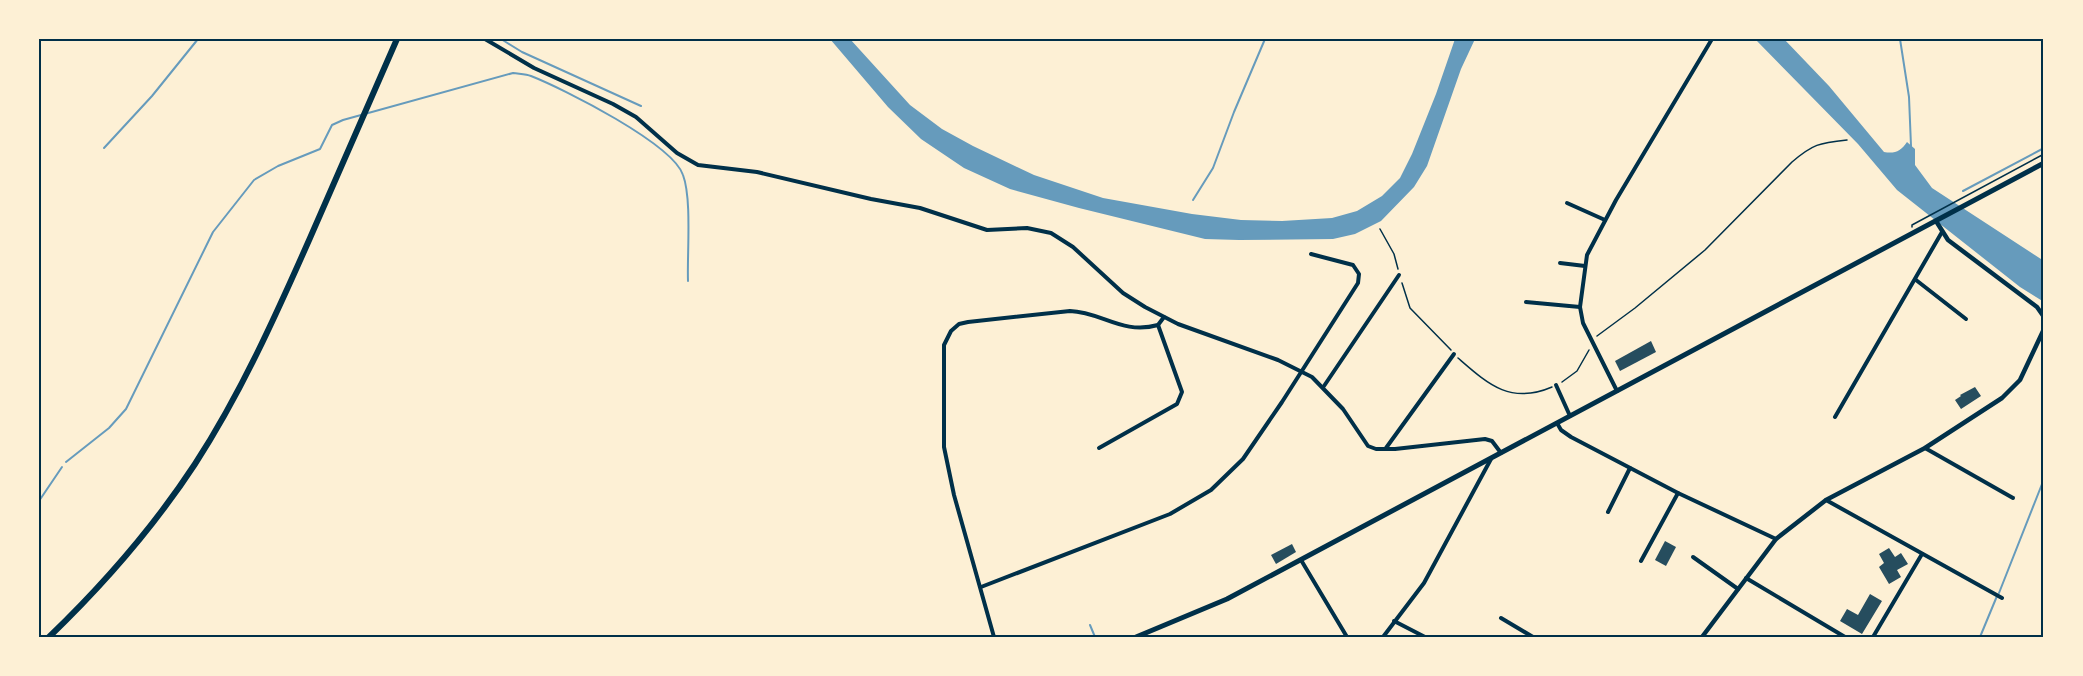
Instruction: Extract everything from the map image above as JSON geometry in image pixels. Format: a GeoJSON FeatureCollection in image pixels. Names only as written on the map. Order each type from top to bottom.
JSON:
{"type":"FeatureCollection","features":[{"type":"Feature","properties":{"kind":"main road"},"geometry":{"type":"LineString","coordinates":[[50,637],[98,590],[132,550],[195,465],[223,417],[271,325],[397,39]]}},
{"type":"Feature","properties":{"kind":"main road"},"geometry":{"type":"LineString","coordinates":[[1136,637],[1227,599],[2044,163]]}},
{"type":"Feature","properties":{"kind":"street"},"geometry":{"type":"LineString","coordinates":[[485,39],[534,68],[636,117],[677,153],[698,165],[757,172],[920,208],[987,230],[1040,229],[1051,233],[1073,247],[1123,293],[1164,317],[1301,370],[1324,386],[1368,446],[1385,449],[1485,439],[1492,441],[1501,453]]}},
{"type":"Feature","properties":{"kind":"street"},"geometry":{"type":"LineString","coordinates":[[1617,391],[1583,323],[1580,307],[1587,255],[1605,220],[1712,39]]}},
{"type":"Feature","properties":{"kind":"street"},"geometry":{"type":"LineString","coordinates":[[1567,203],[1605,220]]}},
{"type":"Feature","properties":{"kind":"street"},"geometry":{"type":"LineString","coordinates":[[1702,637],[1776,539],[1826,500],[1924,448],[2002,398],[2020,380],[2044,329],[2044,318],[2037,307],[1948,240],[1938,220]]}},
{"type":"Feature","properties":{"kind":"street"},"geometry":{"type":"LineString","coordinates":[[1835,417],[1942,232]]}},
{"type":"Feature","properties":{"kind":"street"},"geometry":{"type":"LineString","coordinates":[[981,587],[1170,514],[1211,490],[1243,459],[1358,283],[1359,274],[1353,266],[1311,254]]}},
{"type":"Feature","properties":{"kind":"street"},"geometry":{"type":"LineString","coordinates":[[1560,263],[1585,266]]}},
{"type":"Feature","properties":{"kind":"street"},"geometry":{"type":"LineString","coordinates":[[1324,386],[1399,275]]}},
{"type":"Feature","properties":{"kind":"street"},"geometry":{"type":"LineString","coordinates":[[1916,280],[1966,319]]}},
{"type":"Feature","properties":{"kind":"street"},"geometry":{"type":"LineString","coordinates":[[1526,303],[1580,307]]}},
{"type":"Feature","properties":{"kind":"street"},"geometry":{"type":"LineString","coordinates":[[994,637],[954,495],[944,447],[944,345],[951,331],[959,324],[968,322],[1070,311],[1080,311],[1113,324],[1138,328],[1158,325],[1164,317]]}},
{"type":"Feature","properties":{"kind":"street"},"geometry":{"type":"LineString","coordinates":[[1099,448],[1177,404],[1182,392],[1158,325]]}},
{"type":"Feature","properties":{"kind":"street"},"geometry":{"type":"LineString","coordinates":[[1385,449],[1455,354]]}},
{"type":"Feature","properties":{"kind":"street"},"geometry":{"type":"LineString","coordinates":[[1556,386],[1570,416]]}},
{"type":"Feature","properties":{"kind":"street"},"geometry":{"type":"LineString","coordinates":[[1557,423],[1561,430],[1571,437],[1678,493],[1776,539]]}},
{"type":"Feature","properties":{"kind":"street"},"geometry":{"type":"LineString","coordinates":[[1924,448],[2013,498]]}},
{"type":"Feature","properties":{"kind":"street"},"geometry":{"type":"LineString","coordinates":[[1383,637],[1424,583],[1492,459]]}},
{"type":"Feature","properties":{"kind":"street"},"geometry":{"type":"LineString","coordinates":[[1608,512],[1630,468]]}},
{"type":"Feature","properties":{"kind":"street"},"geometry":{"type":"LineString","coordinates":[[1641,561],[1678,493]]}},
{"type":"Feature","properties":{"kind":"street"},"geometry":{"type":"LineString","coordinates":[[1826,500],[2002,598]]}},
{"type":"Feature","properties":{"kind":"street"},"geometry":{"type":"LineString","coordinates":[[1873,637],[1922,555]]}},
{"type":"Feature","properties":{"kind":"street"},"geometry":{"type":"LineString","coordinates":[[1693,557],[1738,589]]}},
{"type":"Feature","properties":{"kind":"street"},"geometry":{"type":"LineString","coordinates":[[1301,560],[1347,637]]}},
{"type":"Feature","properties":{"kind":"street"},"geometry":{"type":"LineString","coordinates":[[1746,578],[1845,637]]}},
{"type":"Feature","properties":{"kind":"street"},"geometry":{"type":"LineString","coordinates":[[1501,618],[1533,637]]}},
{"type":"Feature","properties":{"kind":"street"},"geometry":{"type":"LineString","coordinates":[[1394,621],[1425,637]]}},
{"type":"Feature","properties":{"kind":"path"},"geometry":{"type":"LineString","coordinates":[[1380,229],[1394,254],[1410,308],[1484,380],[1507,392],[1539,392],[1556,386],[1577,371],[1588,352],[1591,341],[1705,250],[1807,149],[1820,143],[1847,140]]}},
{"type":"Feature","properties":{"kind":"path"},"geometry":{"type":"LineString","coordinates":[[1922,219],[2044,154]]}},
{"type":"Feature","properties":{"kind":"water"},"geometry":{"type":"Polygon","coordinates":[[[830,39],[850,39],[910,105],[942,129],[1034,175],[1103,198],[1192,214],[1241,220],[1282,221],[1332,218],[1357,211],[1382,196],[1400,178],[1412,154],[1455,39],[1475,39],[1461,69],[1427,166],[1414,187],[1381,221],[1355,234],[1333,239],[1239,240],[1205,239],[1079,208],[1010,189],[964,168],[921,139],[888,107],[830,39]]]}},
{"type":"Feature","properties":{"kind":"water"},"geometry":{"type":"Polygon","coordinates":[[[1755,39],[1784,39],[1829,86],[1884,152],[1897,151],[1907,142],[1915,149],[1915,165],[1932,188],[2044,261],[2044,302],[2020,287],[1897,190],[1858,144],[1755,39]]]}},
{"type":"Feature","properties":{"kind":"building"},"geometry":{"type":"Polygon","coordinates":[[[1651,341],[1656,352],[1620,371],[1615,361],[1651,341]]]}},
{"type":"Feature","properties":{"kind":"building"},"geometry":{"type":"Polygon","coordinates":[[[1975,387],[1981,396],[1961,409],[1955,400],[1975,387]]]}},
{"type":"Feature","properties":{"kind":"building"},"geometry":{"type":"Polygon","coordinates":[[[1665,541],[1676,547],[1666,566],[1655,560],[1665,541]]]}},
{"type":"Feature","properties":{"kind":"building"},"geometry":{"type":"Polygon","coordinates":[[[1292,544],[1296,552],[1276,564],[1271,555],[1292,544]]]}},
{"type":"Feature","properties":{"kind":"building"},"geometry":{"type":"Polygon","coordinates":[[[1889,548],[1895,557],[1901,553],[1908,564],[1897,570],[1901,577],[1889,584],[1879,567],[1884,563],[1879,554],[1889,548]]]}},
{"type":"Feature","properties":{"kind":"building"},"geometry":{"type":"Polygon","coordinates":[[[1870,594],[1882,601],[1862,634],[1840,621],[1847,609],[1858,615],[1870,594]]]}},
{"type":"Feature","properties":{"kind":"waterway"},"geometry":{"type":"LineString","coordinates":[[39,45],[40,39]]}},
{"type":"Feature","properties":{"kind":"waterway"},"geometry":{"type":"LineString","coordinates":[[104,148],[152,96],[198,39]]}},
{"type":"Feature","properties":{"kind":"waterway"},"geometry":{"type":"LineString","coordinates":[[501,39],[522,52],[641,106]]}},
{"type":"Feature","properties":{"kind":"waterway"},"geometry":{"type":"LineString","coordinates":[[1193,200],[1213,168],[1265,39]]}},
{"type":"Feature","properties":{"kind":"waterway"},"geometry":{"type":"LineString","coordinates":[[1900,39],[1909,97],[1911,146]]}},
{"type":"Feature","properties":{"kind":"waterway"},"geometry":{"type":"LineString","coordinates":[[66,462],[109,428],[126,409],[213,232],[254,180],[278,166],[320,149],[332,125],[343,120],[513,73],[529,75],[547,83],[639,133],[675,162],[686,185],[688,281]]}},
{"type":"Feature","properties":{"kind":"waterway"},"geometry":{"type":"LineString","coordinates":[[1963,191],[2044,148]]}},
{"type":"Feature","properties":{"kind":"waterway"},"geometry":{"type":"LineString","coordinates":[[39,501],[62,467]]}},
{"type":"Feature","properties":{"kind":"waterway"},"geometry":{"type":"LineString","coordinates":[[1999,593],[2044,479]]}},
{"type":"Feature","properties":{"kind":"waterway"},"geometry":{"type":"LineString","coordinates":[[1980,637],[1997,596]]}},
{"type":"Feature","properties":{"kind":"waterway"},"geometry":{"type":"LineString","coordinates":[[1090,625],[1095,637]]}}]}
